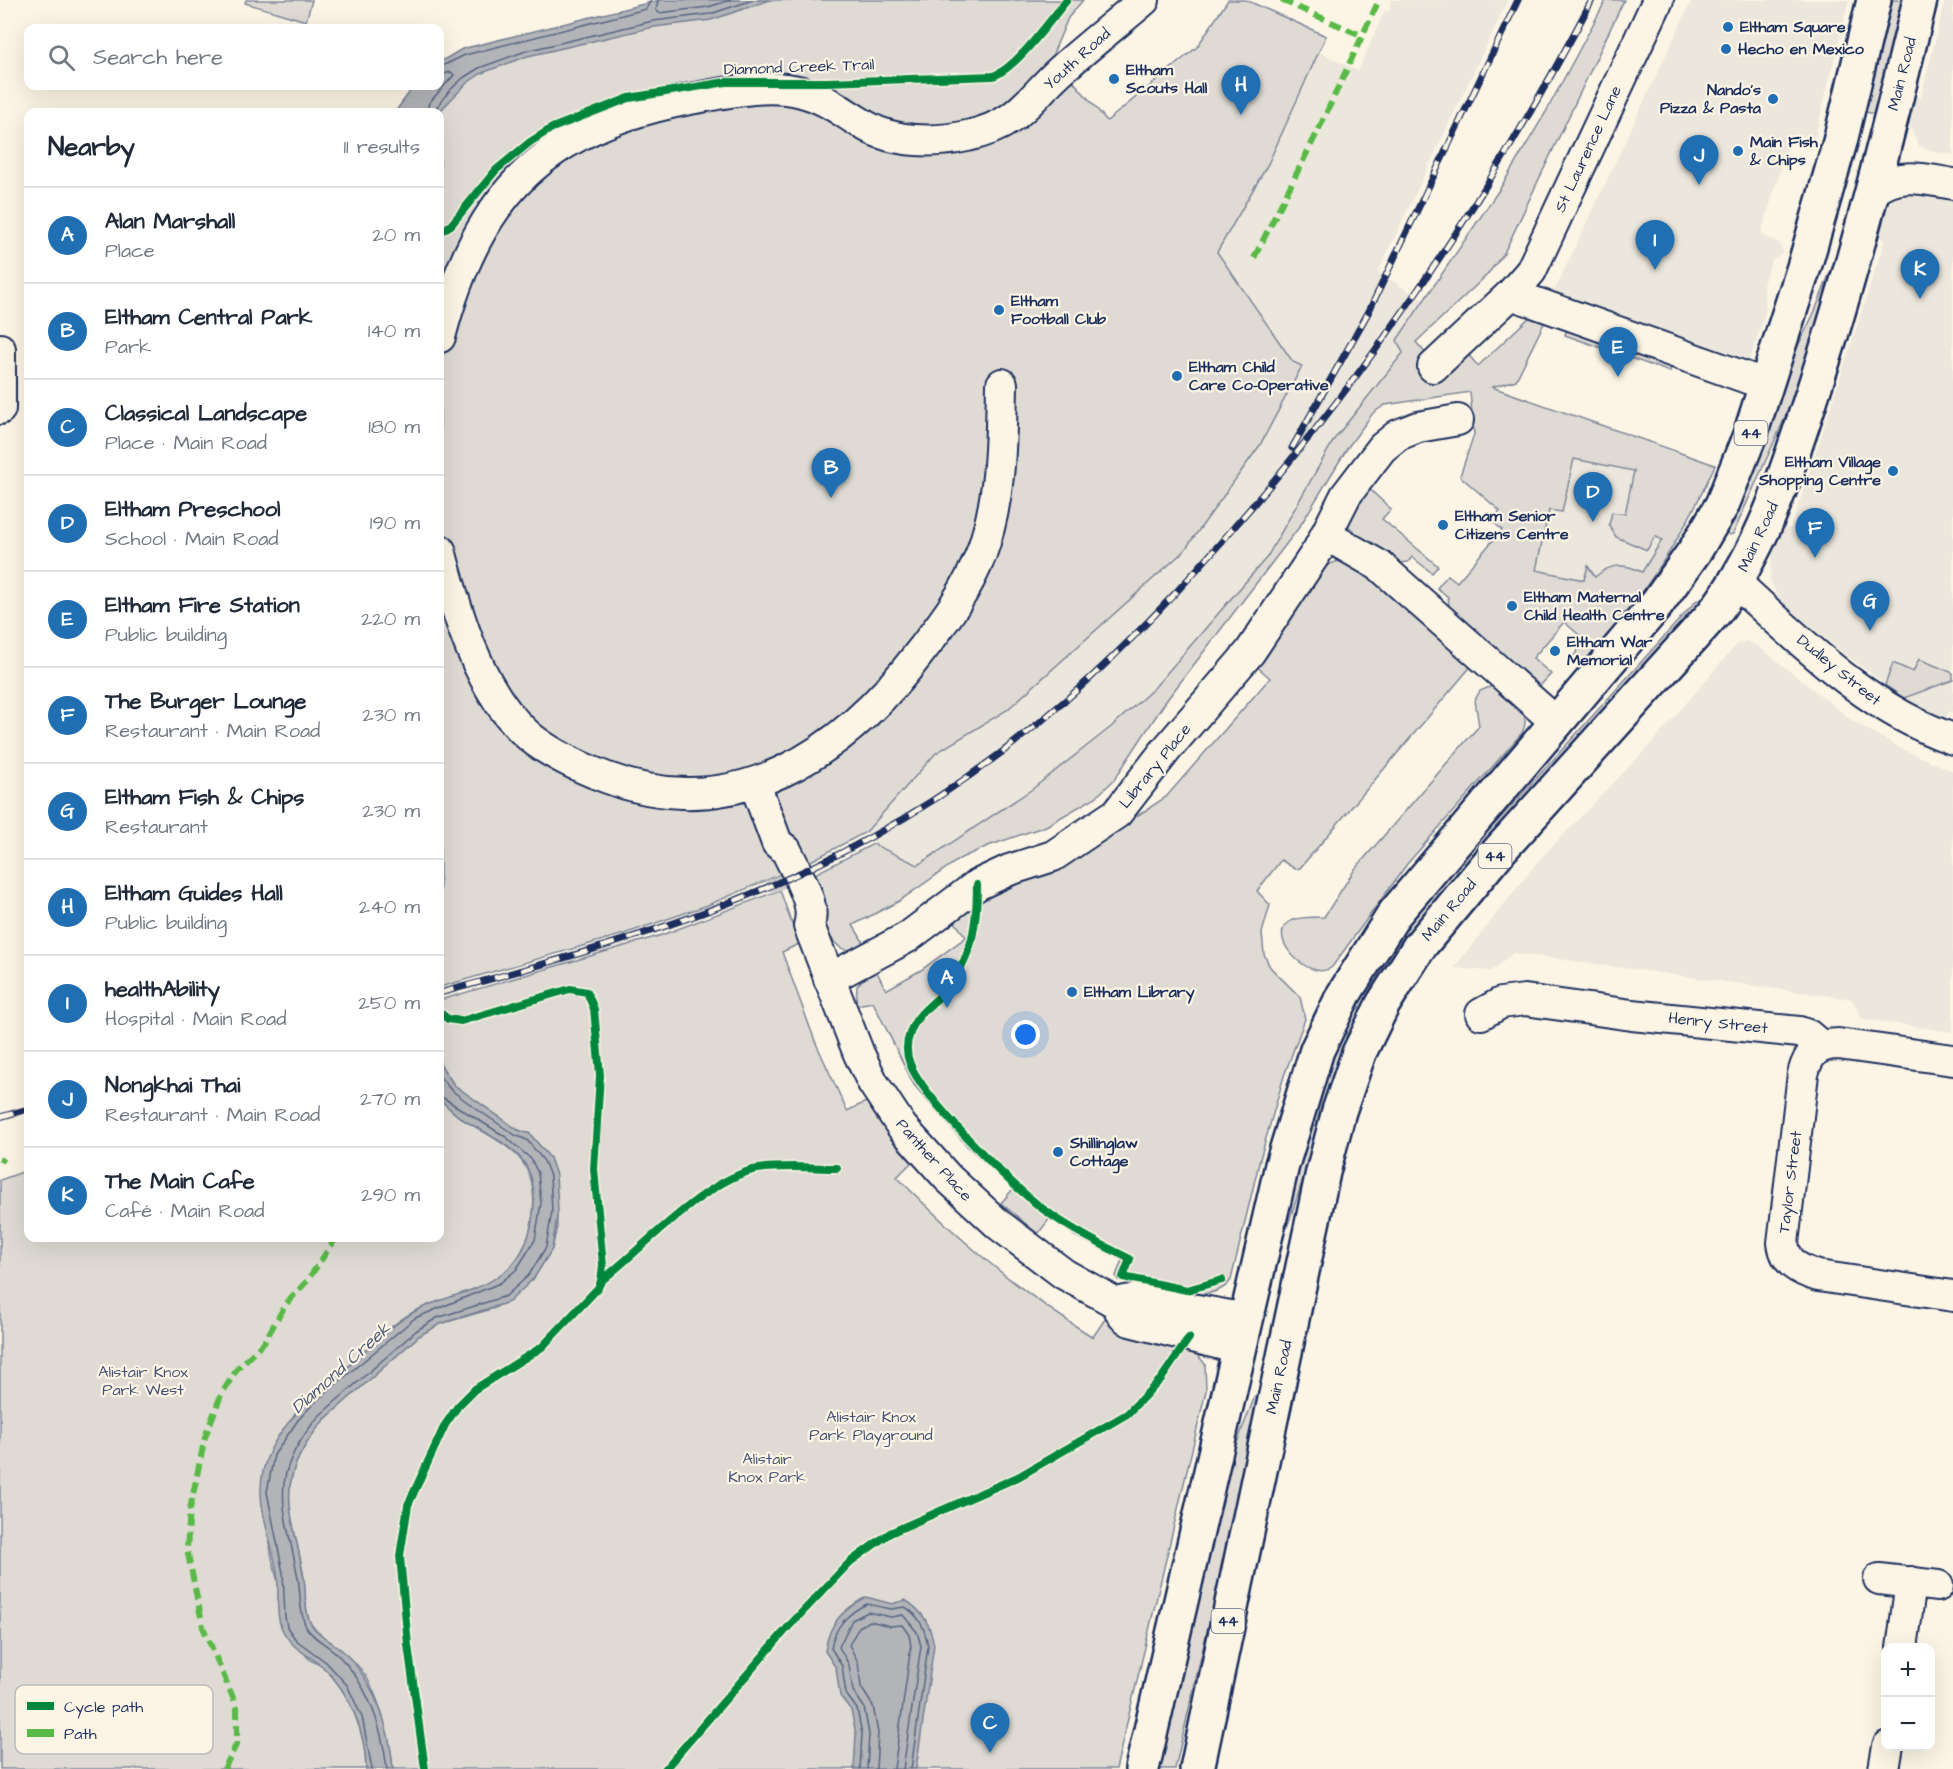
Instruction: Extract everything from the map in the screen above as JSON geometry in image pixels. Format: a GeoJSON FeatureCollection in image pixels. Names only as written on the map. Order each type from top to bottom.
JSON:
{"type":"FeatureCollection","features":[{"type":"Feature","properties":{"kind":"main road","name":"44"},"geometry":{"type":"LineString","coordinates":[[1142,1769],[1295,1120],[1317,1050],[1344,994],[1395,913],[1657,604],[1696,549],[1730,486],[1767,385],[1832,169],[1874,0]]}},
{"type":"Feature","properties":{"kind":"main road","name":"Main Road"},"geometry":{"type":"LineString","coordinates":[[1197,1769],[1323,1172],[1339,1111],[1359,1053],[1394,986],[1434,928],[1714,613],[1736,583],[1763,533],[1789,464],[1847,287],[1883,154],[1920,0]]}},
{"type":"Feature","properties":{"kind":"main road"},"geometry":{"type":"LineString","coordinates":[[1832,169],[1857,156],[1883,154]]}},
{"type":"Feature","properties":{"kind":"main road"},"geometry":{"type":"LineString","coordinates":[[1696,549],[1736,583]]}},
{"type":"Feature","properties":{"kind":"main road"},"geometry":{"type":"LineString","coordinates":[[1344,994],[1359,1053]]}},
{"type":"Feature","properties":{"kind":"main road"},"geometry":{"type":"LineString","coordinates":[[1243,1334],[1270,1328],[1286,1344]]}},
{"type":"Feature","properties":{"kind":"street","name":"Youth Road"},"geometry":{"type":"LineString","coordinates":[[444,320],[447,307],[470,253],[495,209],[524,173],[564,142],[588,128],[678,101],[750,90],[779,89],[800,91],[819,97],[868,128],[885,135],[906,139],[947,139],[967,136],[1007,122],[1039,95],[1059,72],[1144,0]]}},
{"type":"Feature","properties":{"kind":"street","name":"St Laurence Lane"},"geometry":{"type":"LineString","coordinates":[[1433,367],[1511,294],[1531,271],[1658,0]]}},
{"type":"Feature","properties":{"kind":"street"},"geometry":{"type":"LineString","coordinates":[[1883,154],[1953,164]]}},
{"type":"Feature","properties":{"kind":"street"},"geometry":{"type":"LineString","coordinates":[[1873,192],[1882,185],[1902,178],[1953,184]]}},
{"type":"Feature","properties":{"kind":"street"},"geometry":{"type":"LineString","coordinates":[[1511,294],[1767,385]]}},
{"type":"Feature","properties":{"kind":"street"},"geometry":{"type":"LineString","coordinates":[[0,349],[0,409]]}},
{"type":"Feature","properties":{"kind":"street"},"geometry":{"type":"LineString","coordinates":[[444,566],[453,601],[477,662],[504,708],[529,736],[585,770],[654,792],[688,794],[756,784],[792,768],[826,748],[864,716],[909,668],[966,588],[992,518],[998,474],[1002,384]]}},
{"type":"Feature","properties":{"kind":"street","name":"Library Place"},"geometry":{"type":"LineString","coordinates":[[829,979],[908,937],[976,885],[1053,856],[1117,813],[1166,750],[1250,652],[1326,535],[1346,495],[1382,448],[1398,435],[1418,427],[1458,420]]}},
{"type":"Feature","properties":{"kind":"street"},"geometry":{"type":"LineString","coordinates":[[1326,535],[1353,548],[1380,566],[1556,722]]}},
{"type":"Feature","properties":{"kind":"street","name":"Dudley Street"},"geometry":{"type":"LineString","coordinates":[[1736,583],[1868,697],[1898,716],[1953,739]]}},
{"type":"Feature","properties":{"kind":"street","name":"Panther Place"},"geometry":{"type":"LineString","coordinates":[[756,784],[777,843],[775,860],[809,901],[809,926],[829,979],[868,1073],[902,1127],[948,1178],[999,1225],[1064,1274],[1116,1303],[1118,1310],[1130,1321],[1243,1334]]}},
{"type":"Feature","properties":{"kind":"street","name":"Henry Street"},"geometry":{"type":"LineString","coordinates":[[1481,1014],[1501,1003],[1526,1000],[1632,1015],[1799,1032],[1808,1035],[1821,1046],[1838,1044],[1953,1060]]}},
{"type":"Feature","properties":{"kind":"street","name":"Taylor Street"},"geometry":{"type":"LineString","coordinates":[[1821,1046],[1812,1052],[1803,1074],[1783,1228],[1784,1252],[1788,1261],[1802,1271],[1818,1276],[1953,1296]]}},
{"type":"Feature","properties":{"kind":"street"},"geometry":{"type":"LineString","coordinates":[[1880,1579],[1925,1584],[1903,1643]]}},
{"type":"Feature","properties":{"kind":"street"},"geometry":{"type":"LineString","coordinates":[[1884,1769],[1886,1751]]}},
{"type":"Feature","properties":{"kind":"shaded area"},"geometry":{"type":"Polygon","coordinates":[[[1391,0],[1508,0],[1378,272],[1425,301],[1397,340],[1403,353],[1335,438],[1267,557],[1172,668],[1135,706],[1031,790],[918,865],[873,844],[866,832],[936,753],[1007,710],[1183,551],[1260,445],[1302,366],[1293,362],[1217,252],[1268,164],[1319,52],[1358,71],[1385,10],[1389,12],[1391,0]]]}},
{"type":"Feature","properties":{"kind":"shaded area"},"geometry":{"type":"Polygon","coordinates":[[[1692,0],[1849,0],[1813,145],[1808,147],[1789,141],[1761,234],[1779,243],[1783,253],[1772,260],[1763,284],[1766,311],[1747,368],[1551,298],[1692,0]]]}},
{"type":"Feature","properties":{"kind":"shaded area"},"geometry":{"type":"Polygon","coordinates":[[[1945,0],[1953,0],[1953,155],[1919,146],[1908,122],[1908,112],[1913,97],[1921,97],[1945,0]]]}},
{"type":"Feature","properties":{"kind":"shaded area","name":"Eltham Village Shopping Centre"},"geometry":{"type":"Polygon","coordinates":[[[1895,193],[1953,193],[1953,713],[1949,711],[1946,719],[1904,698],[1834,646],[1779,600],[1770,580],[1772,554],[1778,534],[1780,529],[1791,528],[1885,240],[1877,235],[1885,204],[1895,193]]]}},
{"type":"Feature","properties":{"kind":"shaded area"},"geometry":{"type":"Polygon","coordinates":[[[1491,386],[1700,459],[1669,529],[1642,572],[1628,566],[1520,658],[1525,533],[1460,476],[1491,386]]]}},
{"type":"Feature","properties":{"kind":"shaded area"},"geometry":{"type":"Polygon","coordinates":[[[1747,641],[1758,646],[1853,721],[1902,749],[1953,771],[1953,1032],[1862,1019],[1852,999],[1513,953],[1491,971],[1454,968],[1539,860],[1652,743],[1737,644],[1747,641]]]}},
{"type":"Feature","properties":{"kind":"green space"},"geometry":{"type":"Polygon","coordinates":[[[246,0],[312,0],[306,21],[245,3],[246,0]]]}},
{"type":"Feature","properties":{"kind":"green space"},"geometry":{"type":"Polygon","coordinates":[[[724,0],[1083,0],[1068,18],[1052,56],[1107,121],[1197,47],[1228,0],[1246,0],[1326,36],[1268,164],[1217,252],[1293,362],[1302,366],[1260,445],[1184,551],[1007,710],[936,753],[866,832],[807,863],[708,905],[624,934],[444,986],[444,108],[425,108],[481,61],[724,0]]]}},
{"type":"Feature","properties":{"kind":"green space"},"geometry":{"type":"Polygon","coordinates":[[[1606,0],[1624,0],[1504,253],[1487,275],[1416,342],[1427,355],[1418,363],[1434,382],[1467,353],[1478,366],[1533,314],[1545,321],[1516,380],[1492,387],[1715,465],[1702,494],[1673,546],[1641,594],[1584,665],[1574,656],[1584,639],[1564,622],[1533,658],[1551,674],[1538,688],[1450,614],[1448,597],[1437,588],[1448,575],[1457,582],[1502,530],[1492,521],[1500,511],[1460,476],[1474,434],[1470,392],[1385,405],[1373,413],[1348,447],[1300,526],[1166,701],[1114,780],[1096,797],[1046,826],[961,858],[899,901],[853,925],[865,945],[852,950],[843,949],[835,943],[822,922],[807,878],[873,844],[918,865],[1031,790],[1111,727],[1154,688],[1267,557],[1335,438],[1403,353],[1397,340],[1501,187],[1546,112],[1606,0]],[[1574,459],[1562,512],[1549,510],[1536,570],[1584,580],[1588,566],[1595,577],[1607,569],[1618,566],[1642,572],[1662,540],[1655,536],[1647,550],[1616,537],[1609,525],[1612,512],[1625,514],[1634,471],[1574,459]]]}},
{"type":"Feature","properties":{"kind":"green space"},"geometry":{"type":"Polygon","coordinates":[[[1888,0],[1906,0],[1878,115],[1862,111],[1888,0]]]}},
{"type":"Feature","properties":{"kind":"green space"},"geometry":{"type":"Polygon","coordinates":[[[1830,272],[1835,273],[1787,413],[1733,534],[1729,535],[1727,532],[1760,454],[1793,356],[1815,311],[1830,272]]]}},
{"type":"Feature","properties":{"kind":"green space"},"geometry":{"type":"Polygon","coordinates":[[[1568,326],[1672,363],[1670,372],[1565,335],[1568,326]]]}},
{"type":"Feature","properties":{"kind":"green space"},"geometry":{"type":"Polygon","coordinates":[[[1366,486],[1391,509],[1382,519],[1438,566],[1432,573],[1412,557],[1408,562],[1392,564],[1348,526],[1347,522],[1366,486]]]}},
{"type":"Feature","properties":{"kind":"green space"},"geometry":{"type":"Polygon","coordinates":[[[1344,559],[1353,559],[1473,664],[1300,868],[1295,869],[1281,860],[1257,891],[1270,905],[1262,933],[1264,954],[1270,967],[1300,997],[1305,1019],[1284,1076],[1260,1159],[1231,1280],[1222,1288],[1210,1293],[1178,1294],[1118,1280],[1116,1276],[1122,1260],[1075,1236],[1050,1218],[1038,1234],[1001,1203],[1013,1189],[967,1146],[914,1085],[873,1002],[856,1005],[857,986],[874,966],[886,990],[921,970],[966,937],[951,917],[971,901],[1053,871],[1166,797],[1270,678],[1254,664],[1322,567],[1344,559]]]}},
{"type":"Feature","properties":{"kind":"green space"},"geometry":{"type":"Polygon","coordinates":[[[1697,600],[1702,602],[1359,1018],[1360,992],[1389,944],[1473,844],[1496,823],[1697,600]]]}},
{"type":"Feature","properties":{"kind":"green space"},"geometry":{"type":"Polygon","coordinates":[[[1919,659],[1953,673],[1953,680],[1904,698],[1885,685],[1893,663],[1913,672],[1919,659]]]}},
{"type":"Feature","properties":{"kind":"green space"},"geometry":{"type":"Polygon","coordinates":[[[1498,686],[1520,706],[1525,718],[1522,733],[1407,864],[1332,967],[1322,971],[1311,969],[1300,963],[1285,944],[1282,934],[1286,925],[1299,918],[1324,917],[1355,869],[1479,726],[1475,700],[1480,691],[1498,686]]]}},
{"type":"Feature","properties":{"kind":"green space","name":"Alistair Knox Park"},"geometry":{"type":"Polygon","coordinates":[[[780,890],[799,944],[782,952],[815,1041],[847,1111],[868,1101],[912,1162],[897,1177],[966,1243],[1014,1283],[1093,1337],[1105,1319],[1196,1353],[1205,1364],[1206,1391],[1116,1769],[393,1769],[390,1744],[372,1687],[358,1666],[329,1643],[310,1622],[289,1497],[296,1462],[307,1443],[323,1421],[420,1335],[440,1324],[495,1308],[534,1278],[552,1249],[557,1227],[556,1175],[530,1134],[518,1130],[454,1085],[444,1070],[444,999],[662,935],[780,890]]]}},
{"type":"Feature","properties":{"kind":"green space"},"geometry":{"type":"Polygon","coordinates":[[[1344,1028],[1347,1032],[1343,1058],[1280,1249],[1277,1249],[1319,1086],[1344,1028]]]}},
{"type":"Feature","properties":{"kind":"green space","name":"Alistair Knox Park West"},"geometry":{"type":"Polygon","coordinates":[[[444,1103],[461,1118],[508,1148],[527,1169],[534,1200],[532,1221],[521,1253],[511,1266],[498,1277],[478,1288],[425,1306],[404,1318],[299,1409],[295,1414],[289,1434],[270,1538],[273,1563],[290,1619],[303,1650],[311,1661],[323,1667],[333,1677],[355,1714],[363,1741],[366,1769],[0,1769],[0,1180],[24,1171],[24,1242],[444,1242],[444,1103]]]}},
{"type":"Feature","properties":{"kind":"green space"},"geometry":{"type":"Polygon","coordinates":[[[1255,1396],[1261,1398],[1175,1769],[1156,1769],[1228,1466],[1255,1396]]]}},
{"type":"Feature","properties":{"kind":"water"},"geometry":{"type":"Polygon","coordinates":[[[660,0],[770,0],[711,20],[654,27],[528,56],[482,73],[467,83],[443,108],[398,108],[411,90],[444,90],[444,60],[462,49],[660,0]]]}},
{"type":"Feature","properties":{"kind":"water"},"geometry":{"type":"Polygon","coordinates":[[[444,1070],[454,1085],[518,1130],[530,1134],[550,1158],[556,1175],[558,1210],[552,1249],[534,1278],[509,1302],[440,1324],[420,1335],[323,1421],[296,1462],[291,1480],[291,1514],[304,1579],[308,1617],[313,1627],[345,1653],[365,1678],[379,1706],[388,1737],[393,1769],[366,1769],[360,1727],[341,1688],[323,1667],[291,1643],[280,1624],[277,1573],[265,1522],[261,1484],[268,1456],[283,1430],[303,1407],[374,1342],[414,1312],[477,1288],[497,1277],[511,1266],[525,1246],[532,1221],[534,1200],[533,1183],[528,1169],[520,1157],[509,1148],[461,1118],[444,1103],[444,1070]]]}},
{"type":"Feature","properties":{"kind":"water"},"geometry":{"type":"Polygon","coordinates":[[[866,1597],[892,1604],[905,1600],[921,1614],[928,1624],[932,1637],[934,1645],[916,1769],[854,1769],[856,1734],[851,1710],[840,1696],[836,1668],[825,1651],[830,1632],[838,1618],[866,1597]]]}},
{"type":"Feature","properties":{"kind":"tunnel"},"geometry":{"type":"LineString","coordinates":[[780,875],[785,888]]}},
{"type":"Feature","properties":{"kind":"railway"},"geometry":{"type":"LineString","coordinates":[[1292,448],[1368,313],[1518,0]]}},
{"type":"Feature","properties":{"kind":"railway"},"geometry":{"type":"LineString","coordinates":[[444,992],[660,928],[714,909],[820,864],[871,837],[977,771],[1072,695],[1159,611],[1201,565],[1292,458],[1341,396],[1432,269],[1475,204],[1516,137],[1592,0]]}},
{"type":"Feature","properties":{"kind":"railway"},"geometry":{"type":"LineString","coordinates":[[0,1117],[24,1110]]}},
{"type":"Feature","properties":{"kind":"marked path"},"geometry":{"type":"LineString","coordinates":[[1281,0],[1363,36]]}},
{"type":"Feature","properties":{"kind":"marked path"},"geometry":{"type":"LineString","coordinates":[[1254,258],[1317,133],[1379,0]]}},
{"type":"Feature","properties":{"kind":"marked path"},"geometry":{"type":"LineString","coordinates":[[0,1162],[3,1158]]}},
{"type":"Feature","properties":{"kind":"marked path"},"geometry":{"type":"LineString","coordinates":[[224,1769],[237,1743],[237,1707],[203,1627],[187,1549],[190,1509],[205,1437],[221,1395],[237,1369],[264,1342],[286,1304],[307,1281],[333,1242]]}},
{"type":"Feature","properties":{"kind":"cycle path","name":"Diamond Creek Trail"},"geometry":{"type":"LineString","coordinates":[[444,229],[451,225],[496,170],[530,142],[552,128],[629,98],[726,82],[827,82],[993,76],[1012,64],[1022,54],[1067,0]]}},
{"type":"Feature","properties":{"kind":"cycle path"},"geometry":{"type":"LineString","coordinates":[[977,885],[976,917],[965,959],[949,985],[912,1027],[907,1045],[908,1056],[918,1079],[970,1141],[1043,1209],[1096,1242],[1130,1259],[1123,1277],[1187,1290],[1222,1280]]}},
{"type":"Feature","properties":{"kind":"cycle path"},"geometry":{"type":"LineString","coordinates":[[425,1769],[408,1645],[400,1556],[408,1505],[445,1425],[458,1406],[475,1389],[542,1347],[598,1288],[603,1265],[594,1169],[600,1075],[594,1009],[587,992],[570,989],[461,1021],[444,1016]]}},
{"type":"Feature","properties":{"kind":"cycle path"},"geometry":{"type":"LineString","coordinates":[[601,1281],[676,1216],[718,1185],[758,1169],[837,1168]]}},
{"type":"Feature","properties":{"kind":"cycle path"},"geometry":{"type":"LineString","coordinates":[[665,1769],[790,1625],[850,1562],[890,1533],[1018,1477],[1127,1414],[1161,1379],[1189,1338]]}},
{"type":"Feature","properties":{"kind":"place","name":"Eltham Square"},"geometry":{"type":"Point","coordinates":[1728,27]}},
{"type":"Feature","properties":{"kind":"place","name":"Hecho en Mexico"},"geometry":{"type":"Point","coordinates":[1726,49]}},
{"type":"Feature","properties":{"kind":"place","name":"Eltham Scouts Hall"},"geometry":{"type":"Point","coordinates":[1114,79]}},
{"type":"Feature","properties":{"kind":"place","name":"Nando's Pizza & Pasta"},"geometry":{"type":"Point","coordinates":[1773,99]}},
{"type":"Feature","properties":{"kind":"place","name":"Eltham Guides Hall"},"geometry":{"type":"Point","coordinates":[1241,115]}},
{"type":"Feature","properties":{"kind":"place","name":"Main Fish & Chips"},"geometry":{"type":"Point","coordinates":[1738,151]}},
{"type":"Feature","properties":{"kind":"place","name":"Nongkhai Thai"},"geometry":{"type":"Point","coordinates":[1699,185]}},
{"type":"Feature","properties":{"kind":"place","name":"healthAbility"},"geometry":{"type":"Point","coordinates":[1655,270]}},
{"type":"Feature","properties":{"kind":"place","name":"The Main Cafe"},"geometry":{"type":"Point","coordinates":[1920,299]}},
{"type":"Feature","properties":{"kind":"place","name":"Eltham Football Club"},"geometry":{"type":"Point","coordinates":[999,310]}},
{"type":"Feature","properties":{"kind":"place","name":"Eltham Child Care Co-Operative"},"geometry":{"type":"Point","coordinates":[1177,376]}},
{"type":"Feature","properties":{"kind":"place","name":"Eltham Fire Station"},"geometry":{"type":"Point","coordinates":[1618,377]}},
{"type":"Feature","properties":{"kind":"place","name":"Eltham Village Shopping Centre"},"geometry":{"type":"Point","coordinates":[1893,471]}},
{"type":"Feature","properties":{"kind":"place","name":"Eltham Central Park"},"geometry":{"type":"Point","coordinates":[831,498]}},
{"type":"Feature","properties":{"kind":"place","name":"Eltham Preschool"},"geometry":{"type":"Point","coordinates":[1593,522]}},
{"type":"Feature","properties":{"kind":"place","name":"Eltham Senior Citizens Centre"},"geometry":{"type":"Point","coordinates":[1443,525]}},
{"type":"Feature","properties":{"kind":"place","name":"The Burger Lounge"},"geometry":{"type":"Point","coordinates":[1815,558]}},
{"type":"Feature","properties":{"kind":"place","name":"Eltham Maternal Child Health Centre"},"geometry":{"type":"Point","coordinates":[1512,606]}},
{"type":"Feature","properties":{"kind":"place","name":"Eltham Fish & Chips"},"geometry":{"type":"Point","coordinates":[1870,631]}},
{"type":"Feature","properties":{"kind":"place","name":"Eltham War Memorial"},"geometry":{"type":"Point","coordinates":[1555,651]}},
{"type":"Feature","properties":{"kind":"place","name":"Eltham Library"},"geometry":{"type":"Point","coordinates":[1072,992]}},
{"type":"Feature","properties":{"kind":"place","name":"Alan Marshall"},"geometry":{"type":"Point","coordinates":[947,1008]}},
{"type":"Feature","properties":{"kind":"place","name":"Shillinglaw Cottage"},"geometry":{"type":"Point","coordinates":[1058,1152]}},
{"type":"Feature","properties":{"kind":"place","name":"Classical Landscape"},"geometry":{"type":"Point","coordinates":[990,1753]}},
{"type":"Feature","properties":{"kind":"water label","name":"Diamond Creek"},"geometry":{"type":"Point","coordinates":[341,1368]}},
{"type":"Feature","properties":{"kind":"park label","name":"Alistair Knox Park Playground"},"geometry":{"type":"Point","coordinates":[871,1426]}}]}
